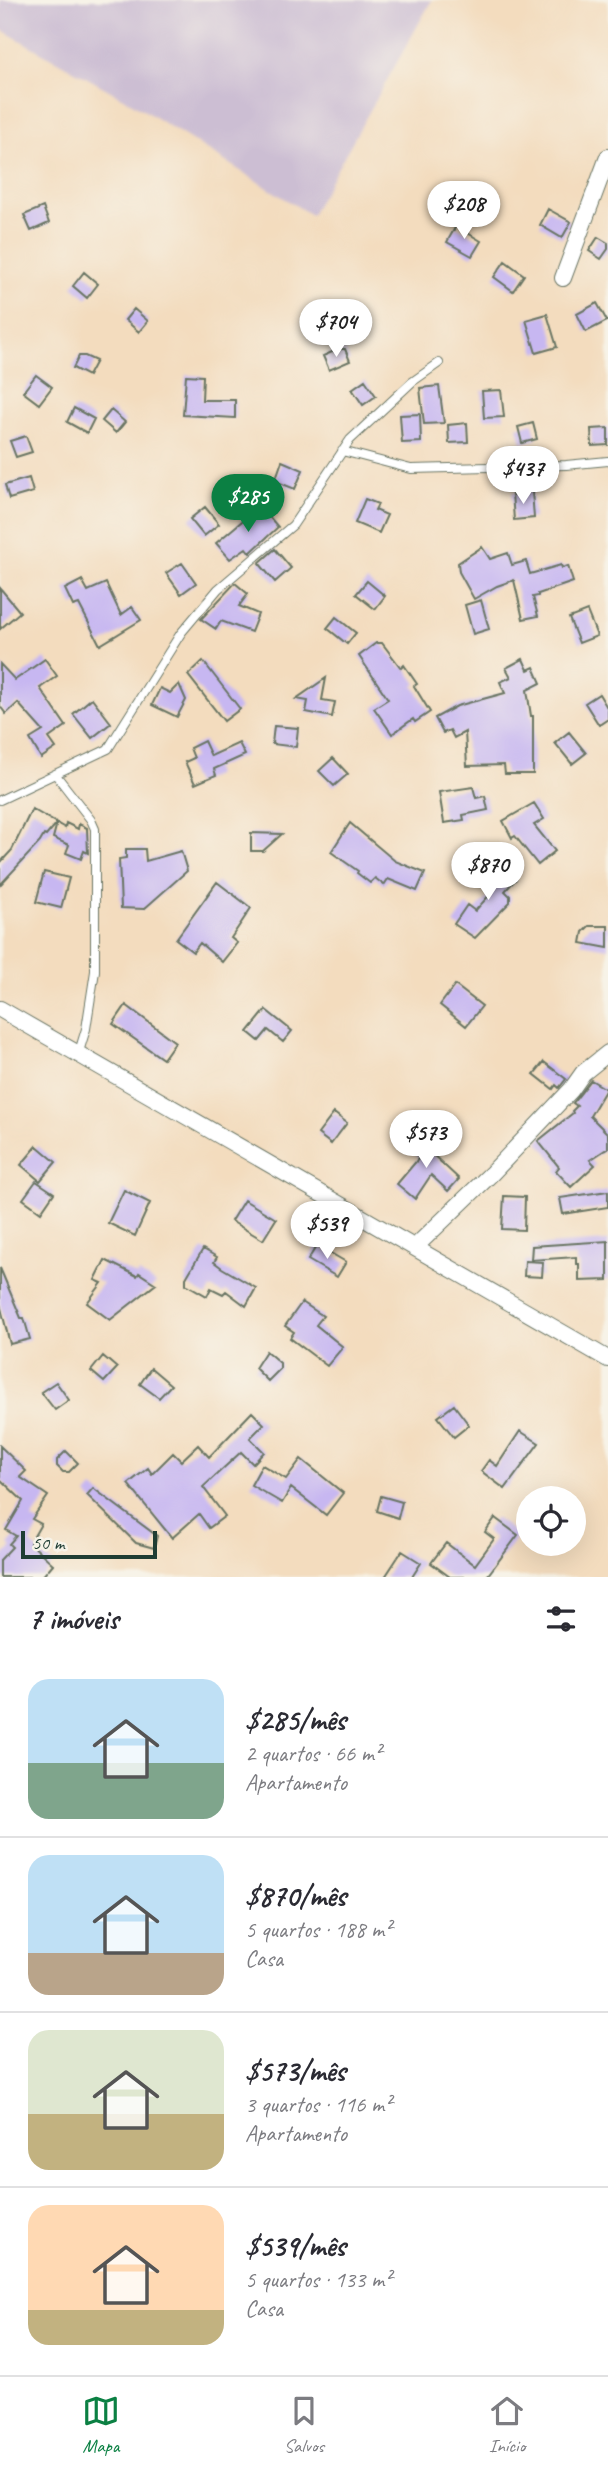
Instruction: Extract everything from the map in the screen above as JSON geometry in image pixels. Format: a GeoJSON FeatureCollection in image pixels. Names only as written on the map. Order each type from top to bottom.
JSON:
{"type":"FeatureCollection","features":[{"type":"Feature","properties":{"kind":"street"},"geometry":{"type":"LineString","coordinates":[[563,278],[608,157]]}},
{"type":"Feature","properties":{"kind":"street"},"geometry":{"type":"LineString","coordinates":[[0,1009],[608,1359]]}},
{"type":"Feature","properties":{"kind":"street"},"geometry":{"type":"LineString","coordinates":[[415,1247],[492,1173],[571,1090],[583,1073],[608,1053]]}},
{"type":"Feature","properties":{"kind":"lane"},"geometry":{"type":"LineString","coordinates":[[0,800],[108,749],[181,632],[218,589],[293,525],[350,440],[412,382],[439,363]]}},
{"type":"Feature","properties":{"kind":"lane"},"geometry":{"type":"LineString","coordinates":[[342,451],[411,470],[608,461]]}},
{"type":"Feature","properties":{"kind":"lane"},"geometry":{"type":"LineString","coordinates":[[56,775],[95,829],[96,971],[86,1029],[78,1055]]}},
{"type":"Feature","properties":{"kind":"shaded area"},"geometry":{"type":"Polygon","coordinates":[[[0,0],[432,0],[311,215],[132,103],[0,29],[0,0]]]}},
{"type":"Feature","properties":{"kind":"building"},"geometry":{"type":"Polygon","coordinates":[[[43,207],[49,223],[31,231],[24,215],[43,207]]]}},
{"type":"Feature","properties":{"kind":"building"},"geometry":{"type":"Polygon","coordinates":[[[548,209],[571,222],[562,238],[540,225],[548,209]]]}},
{"type":"Feature","properties":{"kind":"building"},"geometry":{"type":"Polygon","coordinates":[[[456,226],[481,241],[472,256],[447,242],[456,226]]]}},
{"type":"Feature","properties":{"kind":"building"},"geometry":{"type":"Polygon","coordinates":[[[598,237],[608,243],[608,249],[601,259],[589,251],[598,237]]]}},
{"type":"Feature","properties":{"kind":"building"},"geometry":{"type":"Polygon","coordinates":[[[505,261],[524,275],[513,291],[494,277],[505,261]]]}},
{"type":"Feature","properties":{"kind":"building"},"geometry":{"type":"Polygon","coordinates":[[[84,272],[98,284],[87,298],[73,286],[84,272]]]}},
{"type":"Feature","properties":{"kind":"building"},"geometry":{"type":"Polygon","coordinates":[[[597,303],[607,321],[586,332],[577,314],[597,303]]]}},
{"type":"Feature","properties":{"kind":"building"},"geometry":{"type":"Polygon","coordinates":[[[134,309],[148,321],[139,332],[125,320],[134,309]]]}},
{"type":"Feature","properties":{"kind":"building"},"geometry":{"type":"Polygon","coordinates":[[[547,314],[557,347],[536,353],[526,320],[547,314]]]}},
{"type":"Feature","properties":{"kind":"building"},"geometry":{"type":"Polygon","coordinates":[[[345,349],[350,361],[329,370],[323,356],[345,349]]]}},
{"type":"Feature","properties":{"kind":"building"},"geometry":{"type":"Polygon","coordinates":[[[79,356],[96,361],[88,376],[73,368],[79,356]]]}},
{"type":"Feature","properties":{"kind":"building"},"geometry":{"type":"Polygon","coordinates":[[[36,375],[52,387],[39,404],[23,392],[36,375]]]}},
{"type":"Feature","properties":{"kind":"building"},"geometry":{"type":"Polygon","coordinates":[[[186,375],[203,376],[202,400],[235,400],[235,418],[183,415],[186,375]]]}},
{"type":"Feature","properties":{"kind":"building"},"geometry":{"type":"Polygon","coordinates":[[[365,380],[376,396],[363,405],[352,389],[365,380]]]}},
{"type":"Feature","properties":{"kind":"building"},"geometry":{"type":"Polygon","coordinates":[[[439,386],[444,423],[424,424],[420,388],[439,386]]]}},
{"type":"Feature","properties":{"kind":"building"},"geometry":{"type":"Polygon","coordinates":[[[501,390],[504,417],[484,418],[482,391],[501,390]]]}},
{"type":"Feature","properties":{"kind":"building"},"geometry":{"type":"Polygon","coordinates":[[[74,408],[94,419],[87,433],[67,422],[74,408]]]}},
{"type":"Feature","properties":{"kind":"building"},"geometry":{"type":"Polygon","coordinates":[[[111,410],[125,422],[116,433],[102,421],[111,410]]]}},
{"type":"Feature","properties":{"kind":"building"},"geometry":{"type":"Polygon","coordinates":[[[420,414],[421,442],[402,443],[400,415],[420,414]]]}},
{"type":"Feature","properties":{"kind":"building"},"geometry":{"type":"Polygon","coordinates":[[[467,423],[468,442],[449,443],[448,425],[467,423]]]}},
{"type":"Feature","properties":{"kind":"building"},"geometry":{"type":"Polygon","coordinates":[[[533,423],[537,439],[522,443],[518,427],[533,423]]]}},
{"type":"Feature","properties":{"kind":"building"},"geometry":{"type":"Polygon","coordinates":[[[608,428],[608,445],[592,446],[591,429],[608,428]]]}},
{"type":"Feature","properties":{"kind":"building"},"geometry":{"type":"Polygon","coordinates":[[[26,436],[32,452],[16,457],[10,441],[26,436]]]}},
{"type":"Feature","properties":{"kind":"building"},"geometry":{"type":"Polygon","coordinates":[[[282,461],[303,470],[295,489],[275,481],[282,461]]]}},
{"type":"Feature","properties":{"kind":"building"},"geometry":{"type":"Polygon","coordinates":[[[29,478],[33,492],[9,499],[5,485],[29,478]]]}},
{"type":"Feature","properties":{"kind":"building"},"geometry":{"type":"Polygon","coordinates":[[[532,491],[534,518],[514,520],[512,493],[532,491]]]}},
{"type":"Feature","properties":{"kind":"building"},"geometry":{"type":"Polygon","coordinates":[[[365,499],[378,504],[375,510],[387,515],[379,533],[355,523],[365,499]]]}},
{"type":"Feature","properties":{"kind":"building"},"geometry":{"type":"Polygon","coordinates":[[[260,506],[278,527],[250,553],[246,548],[230,559],[216,543],[260,506]]]}},
{"type":"Feature","properties":{"kind":"building"},"geometry":{"type":"Polygon","coordinates":[[[205,507],[219,524],[204,536],[190,519],[205,507]]]}},
{"type":"Feature","properties":{"kind":"building"},"geometry":{"type":"Polygon","coordinates":[[[482,547],[490,559],[508,553],[512,565],[526,561],[530,574],[561,565],[562,568],[568,566],[573,582],[533,597],[538,616],[523,619],[514,580],[474,599],[459,572],[458,563],[482,547]]]}},
{"type":"Feature","properties":{"kind":"building"},"geometry":{"type":"Polygon","coordinates":[[[275,549],[291,568],[275,582],[259,563],[275,549]]]}},
{"type":"Feature","properties":{"kind":"building"},"geometry":{"type":"Polygon","coordinates":[[[182,563],[196,583],[181,594],[166,573],[182,563]]]}},
{"type":"Feature","properties":{"kind":"building"},"geometry":{"type":"Polygon","coordinates":[[[82,580],[88,591],[106,583],[121,615],[132,607],[141,620],[100,645],[79,604],[73,606],[65,589],[82,580]]]}},
{"type":"Feature","properties":{"kind":"building"},"geometry":{"type":"Polygon","coordinates":[[[367,581],[385,596],[375,609],[356,594],[367,581]]]}},
{"type":"Feature","properties":{"kind":"building"},"geometry":{"type":"Polygon","coordinates":[[[235,583],[248,594],[239,606],[258,614],[251,632],[221,621],[216,629],[201,619],[235,583]]]}},
{"type":"Feature","properties":{"kind":"building"},"geometry":{"type":"Polygon","coordinates":[[[0,588],[20,612],[0,629],[0,588]]]}},
{"type":"Feature","properties":{"kind":"building"},"geometry":{"type":"Polygon","coordinates":[[[481,600],[489,629],[473,634],[465,605],[481,600]]]}},
{"type":"Feature","properties":{"kind":"building"},"geometry":{"type":"Polygon","coordinates":[[[587,611],[597,636],[579,643],[569,618],[587,611]]]}},
{"type":"Feature","properties":{"kind":"building"},"geometry":{"type":"Polygon","coordinates":[[[336,617],[356,633],[347,644],[327,628],[336,617]]]}},
{"type":"Feature","properties":{"kind":"building"},"geometry":{"type":"Polygon","coordinates":[[[376,643],[382,643],[401,668],[404,665],[417,684],[414,686],[430,712],[415,722],[413,719],[392,734],[374,708],[388,699],[359,656],[376,643]]]}},
{"type":"Feature","properties":{"kind":"building"},"geometry":{"type":"Polygon","coordinates":[[[45,659],[57,676],[40,688],[66,726],[49,738],[56,748],[41,758],[30,739],[43,731],[18,703],[6,714],[0,706],[0,664],[15,680],[45,659]]]}},
{"type":"Feature","properties":{"kind":"building"},"geometry":{"type":"Polygon","coordinates":[[[523,659],[528,670],[534,667],[541,683],[527,690],[533,716],[533,774],[505,774],[504,765],[467,766],[465,732],[454,738],[450,730],[443,733],[435,718],[457,706],[505,693],[500,682],[511,677],[506,668],[523,659]]]}},
{"type":"Feature","properties":{"kind":"building"},"geometry":{"type":"Polygon","coordinates":[[[203,661],[240,709],[224,721],[188,675],[203,661]]]}},
{"type":"Feature","properties":{"kind":"building"},"geometry":{"type":"Polygon","coordinates":[[[326,678],[322,700],[335,702],[332,717],[306,712],[308,701],[296,699],[326,678]]]}},
{"type":"Feature","properties":{"kind":"building"},"geometry":{"type":"Polygon","coordinates":[[[179,684],[186,700],[177,717],[152,705],[160,688],[170,693],[179,684]]]}},
{"type":"Feature","properties":{"kind":"building"},"geometry":{"type":"Polygon","coordinates":[[[599,694],[608,709],[608,719],[599,725],[585,703],[599,694]]]}},
{"type":"Feature","properties":{"kind":"building"},"geometry":{"type":"Polygon","coordinates":[[[92,698],[111,723],[92,738],[73,714],[92,698]]]}},
{"type":"Feature","properties":{"kind":"building"},"geometry":{"type":"Polygon","coordinates":[[[274,726],[298,728],[296,747],[272,744],[274,726]]]}},
{"type":"Feature","properties":{"kind":"building"},"geometry":{"type":"Polygon","coordinates":[[[569,732],[586,753],[572,764],[555,743],[569,732]]]}},
{"type":"Feature","properties":{"kind":"building"},"geometry":{"type":"Polygon","coordinates":[[[204,741],[211,756],[239,743],[245,755],[214,769],[216,775],[195,784],[185,762],[194,758],[190,748],[204,741]]]}},
{"type":"Feature","properties":{"kind":"building"},"geometry":{"type":"Polygon","coordinates":[[[333,758],[348,774],[334,786],[319,771],[333,758]]]}},
{"type":"Feature","properties":{"kind":"building"},"geometry":{"type":"Polygon","coordinates":[[[473,787],[476,798],[485,796],[488,810],[463,815],[464,820],[444,823],[439,792],[473,787]]]}},
{"type":"Feature","properties":{"kind":"building"},"geometry":{"type":"Polygon","coordinates":[[[534,803],[544,819],[534,825],[555,851],[538,865],[515,836],[512,838],[503,821],[534,803]]]}},
{"type":"Feature","properties":{"kind":"building"},"geometry":{"type":"Polygon","coordinates":[[[32,809],[57,823],[0,885],[0,863],[12,850],[32,809]]]}},
{"type":"Feature","properties":{"kind":"building"},"geometry":{"type":"Polygon","coordinates":[[[57,823],[65,828],[66,823],[78,829],[79,824],[87,828],[88,853],[84,851],[81,859],[66,853],[69,845],[53,838],[57,823]]]}},
{"type":"Feature","properties":{"kind":"building"},"geometry":{"type":"Polygon","coordinates":[[[350,823],[395,861],[425,873],[417,891],[388,879],[384,885],[375,878],[370,883],[331,852],[350,823]]]}},
{"type":"Feature","properties":{"kind":"building"},"geometry":{"type":"Polygon","coordinates":[[[251,833],[282,834],[263,851],[251,851],[251,833]]]}},
{"type":"Feature","properties":{"kind":"building"},"geometry":{"type":"Polygon","coordinates":[[[126,849],[145,849],[146,861],[181,851],[187,871],[144,909],[121,908],[119,859],[126,858],[126,849]]]}},
{"type":"Feature","properties":{"kind":"building"},"geometry":{"type":"Polygon","coordinates":[[[497,861],[516,879],[505,891],[510,896],[510,902],[475,938],[454,924],[467,905],[475,911],[495,889],[482,877],[497,861]]]}},
{"type":"Feature","properties":{"kind":"building"},"geometry":{"type":"Polygon","coordinates":[[[44,872],[69,878],[61,908],[36,902],[44,872]]]}},
{"type":"Feature","properties":{"kind":"building"},"geometry":{"type":"Polygon","coordinates":[[[217,882],[251,908],[231,938],[237,943],[222,962],[200,943],[193,952],[176,939],[217,882]]]}},
{"type":"Feature","properties":{"kind":"building"},"geometry":{"type":"Polygon","coordinates":[[[589,926],[608,926],[608,948],[581,943],[583,932],[589,926]]]}},
{"type":"Feature","properties":{"kind":"building"},"geometry":{"type":"Polygon","coordinates":[[[455,985],[482,1006],[466,1026],[440,1005],[455,985]]]}},
{"type":"Feature","properties":{"kind":"building"},"geometry":{"type":"Polygon","coordinates":[[[126,1005],[175,1042],[163,1059],[113,1024],[126,1005]]]}},
{"type":"Feature","properties":{"kind":"building"},"geometry":{"type":"Polygon","coordinates":[[[266,1010],[292,1031],[283,1042],[268,1030],[259,1041],[248,1032],[266,1010]]]}},
{"type":"Feature","properties":{"kind":"building"},"geometry":{"type":"Polygon","coordinates":[[[544,1062],[566,1079],[559,1088],[556,1085],[553,1089],[534,1074],[544,1062]]]}},
{"type":"Feature","properties":{"kind":"building"},"geometry":{"type":"Polygon","coordinates":[[[591,1080],[606,1089],[590,1116],[608,1134],[608,1148],[590,1160],[595,1165],[571,1187],[556,1171],[559,1167],[538,1141],[573,1113],[577,1106],[573,1103],[591,1080]]]}},
{"type":"Feature","properties":{"kind":"building"},"geometry":{"type":"Polygon","coordinates":[[[334,1113],[347,1123],[331,1144],[318,1134],[334,1113]]]}},
{"type":"Feature","properties":{"kind":"building"},"geometry":{"type":"Polygon","coordinates":[[[426,1135],[437,1145],[430,1152],[459,1179],[448,1191],[431,1175],[415,1199],[397,1184],[419,1158],[411,1150],[426,1135]]]}},
{"type":"Feature","properties":{"kind":"building"},"geometry":{"type":"Polygon","coordinates":[[[37,1146],[56,1162],[40,1181],[21,1165],[37,1146]]]}},
{"type":"Feature","properties":{"kind":"building"},"geometry":{"type":"Polygon","coordinates":[[[36,1181],[54,1193],[41,1212],[23,1199],[36,1181]]]}},
{"type":"Feature","properties":{"kind":"building"},"geometry":{"type":"Polygon","coordinates":[[[124,1190],[150,1203],[135,1236],[108,1223],[124,1190]]]}},
{"type":"Feature","properties":{"kind":"building"},"geometry":{"type":"Polygon","coordinates":[[[608,1191],[608,1207],[563,1214],[560,1198],[608,1191]]]}},
{"type":"Feature","properties":{"kind":"building"},"geometry":{"type":"Polygon","coordinates":[[[504,1196],[525,1197],[524,1230],[502,1229],[504,1196]]]}},
{"type":"Feature","properties":{"kind":"building"},"geometry":{"type":"Polygon","coordinates":[[[244,1200],[276,1219],[263,1240],[231,1221],[244,1200]]]}},
{"type":"Feature","properties":{"kind":"building"},"geometry":{"type":"Polygon","coordinates":[[[608,1241],[608,1280],[579,1281],[579,1264],[576,1264],[576,1257],[531,1260],[532,1246],[608,1241]]]}},
{"type":"Feature","properties":{"kind":"building"},"geometry":{"type":"Polygon","coordinates":[[[317,1245],[346,1262],[337,1277],[308,1260],[317,1245]]]}},
{"type":"Feature","properties":{"kind":"building"},"geometry":{"type":"Polygon","coordinates":[[[203,1249],[217,1257],[214,1262],[222,1268],[256,1288],[246,1306],[226,1291],[223,1294],[211,1288],[207,1296],[186,1284],[186,1278],[203,1249]]]}},
{"type":"Feature","properties":{"kind":"building"},"geometry":{"type":"Polygon","coordinates":[[[105,1260],[137,1276],[139,1273],[156,1284],[110,1320],[87,1303],[102,1283],[95,1280],[105,1260]]]}},
{"type":"Feature","properties":{"kind":"building"},"geometry":{"type":"Polygon","coordinates":[[[525,1261],[543,1262],[542,1277],[524,1276],[525,1261]]]}},
{"type":"Feature","properties":{"kind":"building"},"geometry":{"type":"Polygon","coordinates":[[[0,1268],[21,1318],[24,1318],[30,1339],[10,1344],[0,1304],[0,1268]]]}},
{"type":"Feature","properties":{"kind":"building"},"geometry":{"type":"Polygon","coordinates":[[[302,1302],[323,1316],[316,1325],[343,1347],[327,1366],[290,1338],[294,1332],[285,1326],[302,1302]]]}},
{"type":"Feature","properties":{"kind":"building"},"geometry":{"type":"Polygon","coordinates":[[[266,1351],[280,1363],[280,1369],[268,1381],[255,1368],[266,1351]]]}},
{"type":"Feature","properties":{"kind":"building"},"geometry":{"type":"Polygon","coordinates":[[[103,1356],[117,1368],[104,1382],[91,1371],[103,1356]]]}},
{"type":"Feature","properties":{"kind":"building"},"geometry":{"type":"Polygon","coordinates":[[[151,1368],[171,1385],[159,1398],[140,1384],[151,1368]]]}},
{"type":"Feature","properties":{"kind":"building"},"geometry":{"type":"Polygon","coordinates":[[[56,1382],[69,1400],[55,1410],[41,1392],[56,1382]]]}},
{"type":"Feature","properties":{"kind":"building"},"geometry":{"type":"Polygon","coordinates":[[[454,1405],[469,1425],[454,1437],[438,1417],[454,1405]]]}},
{"type":"Feature","properties":{"kind":"building"},"geometry":{"type":"Polygon","coordinates":[[[252,1412],[264,1424],[250,1438],[264,1452],[253,1464],[241,1452],[203,1487],[225,1516],[209,1528],[199,1514],[172,1538],[128,1484],[148,1468],[152,1474],[173,1453],[181,1461],[198,1445],[209,1457],[252,1412]]]}},
{"type":"Feature","properties":{"kind":"building"},"geometry":{"type":"Polygon","coordinates":[[[520,1431],[539,1443],[505,1489],[481,1471],[489,1460],[497,1466],[520,1431]]]}},
{"type":"Feature","properties":{"kind":"building"},"geometry":{"type":"Polygon","coordinates":[[[0,1446],[26,1471],[20,1477],[48,1496],[32,1519],[41,1524],[30,1543],[53,1564],[42,1577],[0,1577],[0,1560],[12,1547],[9,1544],[16,1536],[6,1530],[23,1501],[0,1479],[0,1446]]]}},
{"type":"Feature","properties":{"kind":"building"},"geometry":{"type":"Polygon","coordinates":[[[66,1451],[78,1463],[69,1472],[63,1472],[57,1466],[57,1460],[66,1451]]]}},
{"type":"Feature","properties":{"kind":"building"},"geometry":{"type":"Polygon","coordinates":[[[301,1459],[343,1493],[326,1515],[291,1488],[282,1503],[251,1485],[262,1465],[286,1479],[301,1459]]]}},
{"type":"Feature","properties":{"kind":"building"},"geometry":{"type":"Polygon","coordinates":[[[93,1488],[157,1536],[154,1548],[136,1543],[87,1495],[93,1488]]]}},
{"type":"Feature","properties":{"kind":"building"},"geometry":{"type":"Polygon","coordinates":[[[381,1496],[402,1502],[398,1518],[377,1511],[381,1496]]]}},
{"type":"Feature","properties":{"kind":"building"},"geometry":{"type":"Polygon","coordinates":[[[495,1518],[516,1534],[516,1538],[488,1575],[491,1577],[450,1577],[431,1563],[446,1543],[475,1565],[494,1539],[485,1532],[495,1518]]]}},
{"type":"Feature","properties":{"kind":"building"},"geometry":{"type":"Polygon","coordinates":[[[402,1551],[421,1563],[412,1577],[385,1577],[402,1551]]]}}]}
